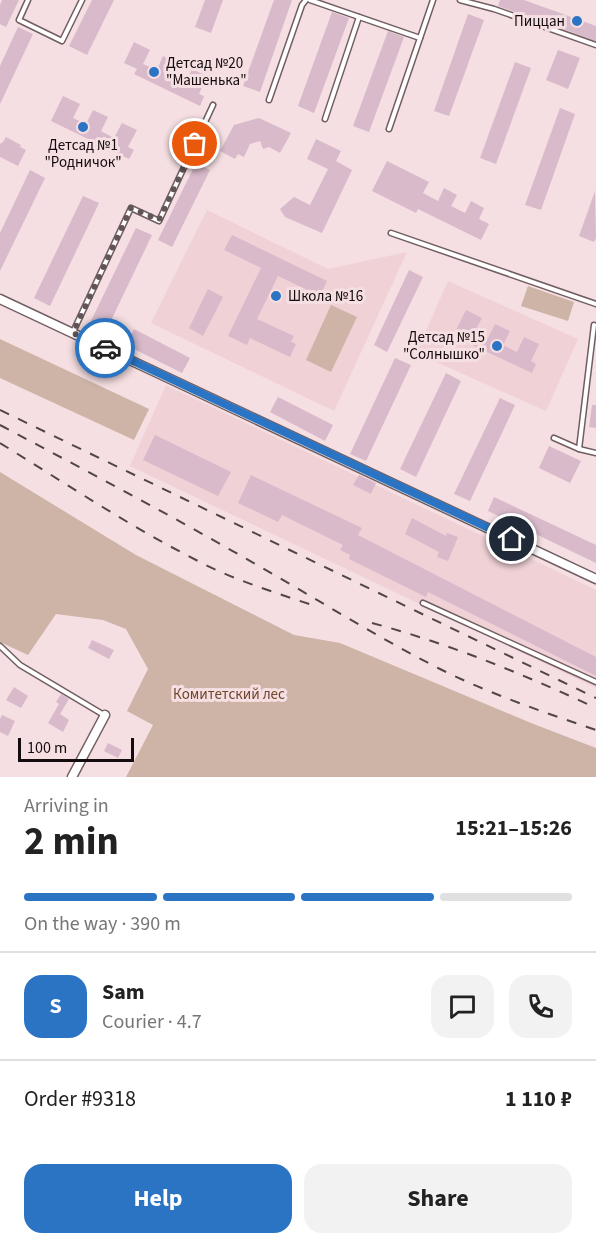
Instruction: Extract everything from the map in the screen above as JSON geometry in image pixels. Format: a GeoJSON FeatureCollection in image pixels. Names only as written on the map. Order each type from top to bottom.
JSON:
{"type":"FeatureCollection","features":[{"type":"Feature","properties":{"kind":"street"},"geometry":{"type":"LineString","coordinates":[[0,299],[596,579]]}},
{"type":"Feature","properties":{"kind":"street"},"geometry":{"type":"LineString","coordinates":[[72,777],[105,716]]}},
{"type":"Feature","properties":{"kind":"lane"},"geometry":{"type":"LineString","coordinates":[[28,0],[19,20],[62,41],[82,0]]}},
{"type":"Feature","properties":{"kind":"lane"},"geometry":{"type":"LineString","coordinates":[[269,100],[302,4],[308,0],[420,38]]}},
{"type":"Feature","properties":{"kind":"lane"},"geometry":{"type":"LineString","coordinates":[[389,129],[433,0]]}},
{"type":"Feature","properties":{"kind":"lane"},"geometry":{"type":"LineString","coordinates":[[460,0],[494,9],[596,45]]}},
{"type":"Feature","properties":{"kind":"lane"},"geometry":{"type":"LineString","coordinates":[[325,119],[359,17]]}},
{"type":"Feature","properties":{"kind":"lane"},"geometry":{"type":"LineString","coordinates":[[73,333],[131,208],[159,220],[213,105]]}},
{"type":"Feature","properties":{"kind":"lane"},"geometry":{"type":"LineString","coordinates":[[391,233],[596,304]]}},
{"type":"Feature","properties":{"kind":"lane"},"geometry":{"type":"LineString","coordinates":[[579,449],[594,326]]}},
{"type":"Feature","properties":{"kind":"lane"},"geometry":{"type":"LineString","coordinates":[[554,438],[579,449],[596,453]]}},
{"type":"Feature","properties":{"kind":"lane"},"geometry":{"type":"LineString","coordinates":[[423,603],[596,682]]}},
{"type":"Feature","properties":{"kind":"lane"},"geometry":{"type":"LineString","coordinates":[[0,646],[21,665],[105,716]]}},
{"type":"Feature","properties":{"kind":"shaded area","name":"Школа №16"},"geometry":{"type":"Polygon","coordinates":[[[207,210],[328,269],[407,252],[334,411],[151,323],[207,210]]]}},
{"type":"Feature","properties":{"kind":"shaded area","name":"Детсад №15 \"Солнышко\""},"geometry":{"type":"Polygon","coordinates":[[[448,281],[578,339],[546,411],[416,353],[448,281]]]}},
{"type":"Feature","properties":{"kind":"shaded area"},"geometry":{"type":"Polygon","coordinates":[[[166,385],[596,590],[596,688],[130,466],[166,385]]]}},
{"type":"Feature","properties":{"kind":"green space"},"geometry":{"type":"Polygon","coordinates":[[[528,286],[574,302],[568,321],[521,306],[528,286]]]}},
{"type":"Feature","properties":{"kind":"green space"},"geometry":{"type":"Polygon","coordinates":[[[331,305],[357,317],[331,372],[306,360],[331,305]]]}},
{"type":"Feature","properties":{"kind":"green space"},"geometry":{"type":"Polygon","coordinates":[[[0,339],[149,409],[134,440],[0,378],[0,339]]]}},
{"type":"Feature","properties":{"kind":"green space","name":"Комитетский лес"},"geometry":{"type":"Polygon","coordinates":[[[0,472],[136,555],[294,635],[340,643],[596,748],[596,777],[126,777],[153,725],[127,711],[148,669],[126,629],[103,620],[56,614],[28,655],[0,642],[0,472]]]}},
{"type":"Feature","properties":{"kind":"building"},"geometry":{"type":"Polygon","coordinates":[[[2,0],[19,0],[6,27],[0,24],[2,0]]]}},
{"type":"Feature","properties":{"kind":"building"},"geometry":{"type":"Polygon","coordinates":[[[92,0],[114,0],[87,55],[69,46],[92,0]]]}},
{"type":"Feature","properties":{"kind":"building"},"geometry":{"type":"Polygon","coordinates":[[[205,0],[223,0],[211,33],[195,27],[205,0]]]}},
{"type":"Feature","properties":{"kind":"building"},"geometry":{"type":"Polygon","coordinates":[[[274,0],[292,0],[260,92],[243,86],[274,0]]]}},
{"type":"Feature","properties":{"kind":"building"},"geometry":{"type":"Polygon","coordinates":[[[500,0],[524,0],[596,26],[596,41],[498,6],[500,0]]]}},
{"type":"Feature","properties":{"kind":"building"},"geometry":{"type":"Polygon","coordinates":[[[332,12],[349,18],[314,113],[298,106],[332,12]]]}},
{"type":"Feature","properties":{"kind":"building"},"geometry":{"type":"Polygon","coordinates":[[[468,14],[484,20],[449,116],[434,111],[468,14]]]}},
{"type":"Feature","properties":{"kind":"building"},"geometry":{"type":"Polygon","coordinates":[[[18,27],[33,34],[0,104],[0,66],[18,27]]]}},
{"type":"Feature","properties":{"kind":"building"},"geometry":{"type":"Polygon","coordinates":[[[388,31],[404,37],[369,132],[353,126],[388,31]]]}},
{"type":"Feature","properties":{"kind":"building","name":"Детсад №20 \"Машенька\""},"geometry":{"type":"Polygon","coordinates":[[[134,42],[150,50],[143,64],[157,70],[163,56],[178,64],[171,78],[185,84],[192,69],[207,76],[199,94],[204,96],[200,106],[134,74],[137,69],[124,63],[134,42]]]}},
{"type":"Feature","properties":{"kind":"building"},"geometry":{"type":"Polygon","coordinates":[[[558,50],[580,58],[568,89],[546,80],[558,50]]]}},
{"type":"Feature","properties":{"kind":"building"},"geometry":{"type":"Polygon","coordinates":[[[515,62],[531,68],[496,164],[480,158],[515,62]]]}},
{"type":"Feature","properties":{"kind":"building","name":"Детсад №1 \"Родничок\""},"geometry":{"type":"Polygon","coordinates":[[[63,96],[80,104],[73,118],[86,124],[93,110],[108,117],[101,131],[114,138],[122,123],[137,130],[128,147],[134,150],[129,159],[51,121],[63,96]]]}},
{"type":"Feature","properties":{"kind":"building"},"geometry":{"type":"Polygon","coordinates":[[[560,108],[575,114],[541,210],[525,205],[560,108]]]}},
{"type":"Feature","properties":{"kind":"building"},"geometry":{"type":"Polygon","coordinates":[[[259,118],[291,133],[280,153],[269,147],[263,149],[260,141],[250,144],[244,157],[238,154],[235,159],[220,151],[234,125],[259,118]]]}},
{"type":"Feature","properties":{"kind":"building"},"geometry":{"type":"Polygon","coordinates":[[[6,137],[26,150],[18,166],[0,157],[0,144],[6,137]]]}},
{"type":"Feature","properties":{"kind":"building"},"geometry":{"type":"Polygon","coordinates":[[[316,139],[341,151],[336,161],[352,170],[322,233],[285,217],[280,209],[294,197],[310,205],[328,169],[307,159],[316,139]]]}},
{"type":"Feature","properties":{"kind":"building"},"geometry":{"type":"Polygon","coordinates":[[[387,161],[429,182],[423,193],[438,201],[444,188],[457,195],[451,206],[465,213],[471,201],[484,208],[479,219],[489,224],[481,240],[418,209],[416,213],[372,191],[387,161]]]}},
{"type":"Feature","properties":{"kind":"building"},"geometry":{"type":"Polygon","coordinates":[[[196,163],[210,170],[172,247],[158,240],[196,163]]]}},
{"type":"Feature","properties":{"kind":"building"},"geometry":{"type":"Polygon","coordinates":[[[30,170],[45,178],[0,271],[0,233],[30,170]]]}},
{"type":"Feature","properties":{"kind":"building"},"geometry":{"type":"Polygon","coordinates":[[[595,191],[596,238],[594,242],[579,236],[595,191]]]}},
{"type":"Feature","properties":{"kind":"building"},"geometry":{"type":"Polygon","coordinates":[[[83,196],[99,203],[50,306],[34,298],[83,196]]]}},
{"type":"Feature","properties":{"kind":"building"},"geometry":{"type":"Polygon","coordinates":[[[136,228],[152,235],[106,331],[90,323],[136,228]]]}},
{"type":"Feature","properties":{"kind":"building"},"geometry":{"type":"Polygon","coordinates":[[[232,235],[327,281],[320,296],[278,276],[257,319],[294,336],[291,342],[296,344],[290,357],[250,338],[247,345],[228,336],[261,268],[224,250],[232,235]]]}},
{"type":"Feature","properties":{"kind":"building"},"geometry":{"type":"Polygon","coordinates":[[[409,270],[423,277],[387,352],[374,345],[409,270]]]}},
{"type":"Feature","properties":{"kind":"building"},"geometry":{"type":"Polygon","coordinates":[[[208,289],[223,297],[203,336],[189,328],[208,289]]]}},
{"type":"Feature","properties":{"kind":"building"},"geometry":{"type":"Polygon","coordinates":[[[466,310],[482,318],[475,331],[488,338],[495,324],[510,331],[503,345],[517,352],[524,337],[539,344],[531,361],[536,364],[532,373],[466,342],[469,337],[456,330],[466,310]]]}},
{"type":"Feature","properties":{"kind":"building"},"geometry":{"type":"Polygon","coordinates":[[[134,329],[190,358],[182,373],[126,345],[134,329]]]}},
{"type":"Feature","properties":{"kind":"building"},"geometry":{"type":"Polygon","coordinates":[[[395,358],[411,365],[366,461],[350,454],[395,358]]]}},
{"type":"Feature","properties":{"kind":"building"},"geometry":{"type":"Polygon","coordinates":[[[446,373],[461,381],[416,477],[400,469],[446,373]]]}},
{"type":"Feature","properties":{"kind":"building"},"geometry":{"type":"Polygon","coordinates":[[[278,397],[333,425],[325,441],[270,412],[278,397]]]}},
{"type":"Feature","properties":{"kind":"building"},"geometry":{"type":"Polygon","coordinates":[[[500,398],[515,405],[470,501],[454,494],[500,398]]]}},
{"type":"Feature","properties":{"kind":"building"},"geometry":{"type":"Polygon","coordinates":[[[592,405],[596,405],[596,428],[589,427],[592,405]]]}},
{"type":"Feature","properties":{"kind":"building"},"geometry":{"type":"Polygon","coordinates":[[[155,435],[231,472],[218,496],[143,460],[155,435]]]}},
{"type":"Feature","properties":{"kind":"building"},"geometry":{"type":"Polygon","coordinates":[[[549,446],[581,461],[570,483],[539,468],[549,446]]]}},
{"type":"Feature","properties":{"kind":"building"},"geometry":{"type":"Polygon","coordinates":[[[251,475],[362,528],[358,535],[596,657],[596,676],[428,592],[426,597],[349,559],[350,555],[340,550],[343,545],[282,515],[278,522],[238,503],[251,475]]]}},
{"type":"Feature","properties":{"kind":"building"},"geometry":{"type":"Polygon","coordinates":[[[359,475],[376,483],[371,494],[353,485],[359,475]]]}},
{"type":"Feature","properties":{"kind":"building"},"geometry":{"type":"Polygon","coordinates":[[[494,497],[596,545],[596,563],[488,511],[494,497]]]}},
{"type":"Feature","properties":{"kind":"building"},"geometry":{"type":"Polygon","coordinates":[[[412,518],[446,536],[447,533],[458,537],[448,561],[437,557],[439,552],[405,534],[412,518]]]}},
{"type":"Feature","properties":{"kind":"building"},"geometry":{"type":"Polygon","coordinates":[[[92,640],[114,650],[109,659],[88,648],[92,640]]]}},
{"type":"Feature","properties":{"kind":"building"},"geometry":{"type":"Polygon","coordinates":[[[14,687],[28,696],[21,708],[6,700],[14,687]]]}},
{"type":"Feature","properties":{"kind":"building"},"geometry":{"type":"Polygon","coordinates":[[[61,694],[69,699],[60,714],[69,720],[63,732],[48,723],[59,704],[56,702],[61,694]]]}},
{"type":"Feature","properties":{"kind":"building"},"geometry":{"type":"Polygon","coordinates":[[[2,715],[15,721],[8,736],[0,732],[2,715]]]}},
{"type":"Feature","properties":{"kind":"building"},"geometry":{"type":"Polygon","coordinates":[[[108,743],[122,750],[118,758],[104,751],[108,743]]]}},
{"type":"Feature","properties":{"kind":"railway"},"geometry":{"type":"LineString","coordinates":[[0,410],[596,698]]}},
{"type":"Feature","properties":{"kind":"railway"},"geometry":{"type":"LineString","coordinates":[[0,425],[183,523],[440,669],[497,695],[596,730]]}},
{"type":"Feature","properties":{"kind":"railway"},"geometry":{"type":"LineString","coordinates":[[0,443],[172,548],[242,581],[318,607]]}},
{"type":"Feature","properties":{"kind":"railway"},"geometry":{"type":"LineString","coordinates":[[372,623],[430,640],[486,661],[596,708]]}},
{"type":"Feature","properties":{"kind":"way so far"},"geometry":{"type":"LineString","coordinates":[[105,348],[73,333],[131,208],[159,220],[195,144]]}},
{"type":"Feature","properties":{"kind":"place","name":"Пиццан"},"geometry":{"type":"Point","coordinates":[577,21]}},
{"type":"Feature","properties":{"kind":"place","name":"Детсад №20 \"Машенька\""},"geometry":{"type":"Point","coordinates":[154,72]}},
{"type":"Feature","properties":{"kind":"place","name":"Детсад №1 \"Родничок\""},"geometry":{"type":"Point","coordinates":[83,127]}},
{"type":"Feature","properties":{"kind":"place","name":"Школа №16"},"geometry":{"type":"Point","coordinates":[276,296]}},
{"type":"Feature","properties":{"kind":"place","name":"Детсад №15 \"Солнышко\""},"geometry":{"type":"Point","coordinates":[497,346]}},
{"type":"Feature","properties":{"kind":"route"},"geometry":{"type":"LineString","coordinates":[[105,348],[512,539]]}}]}
